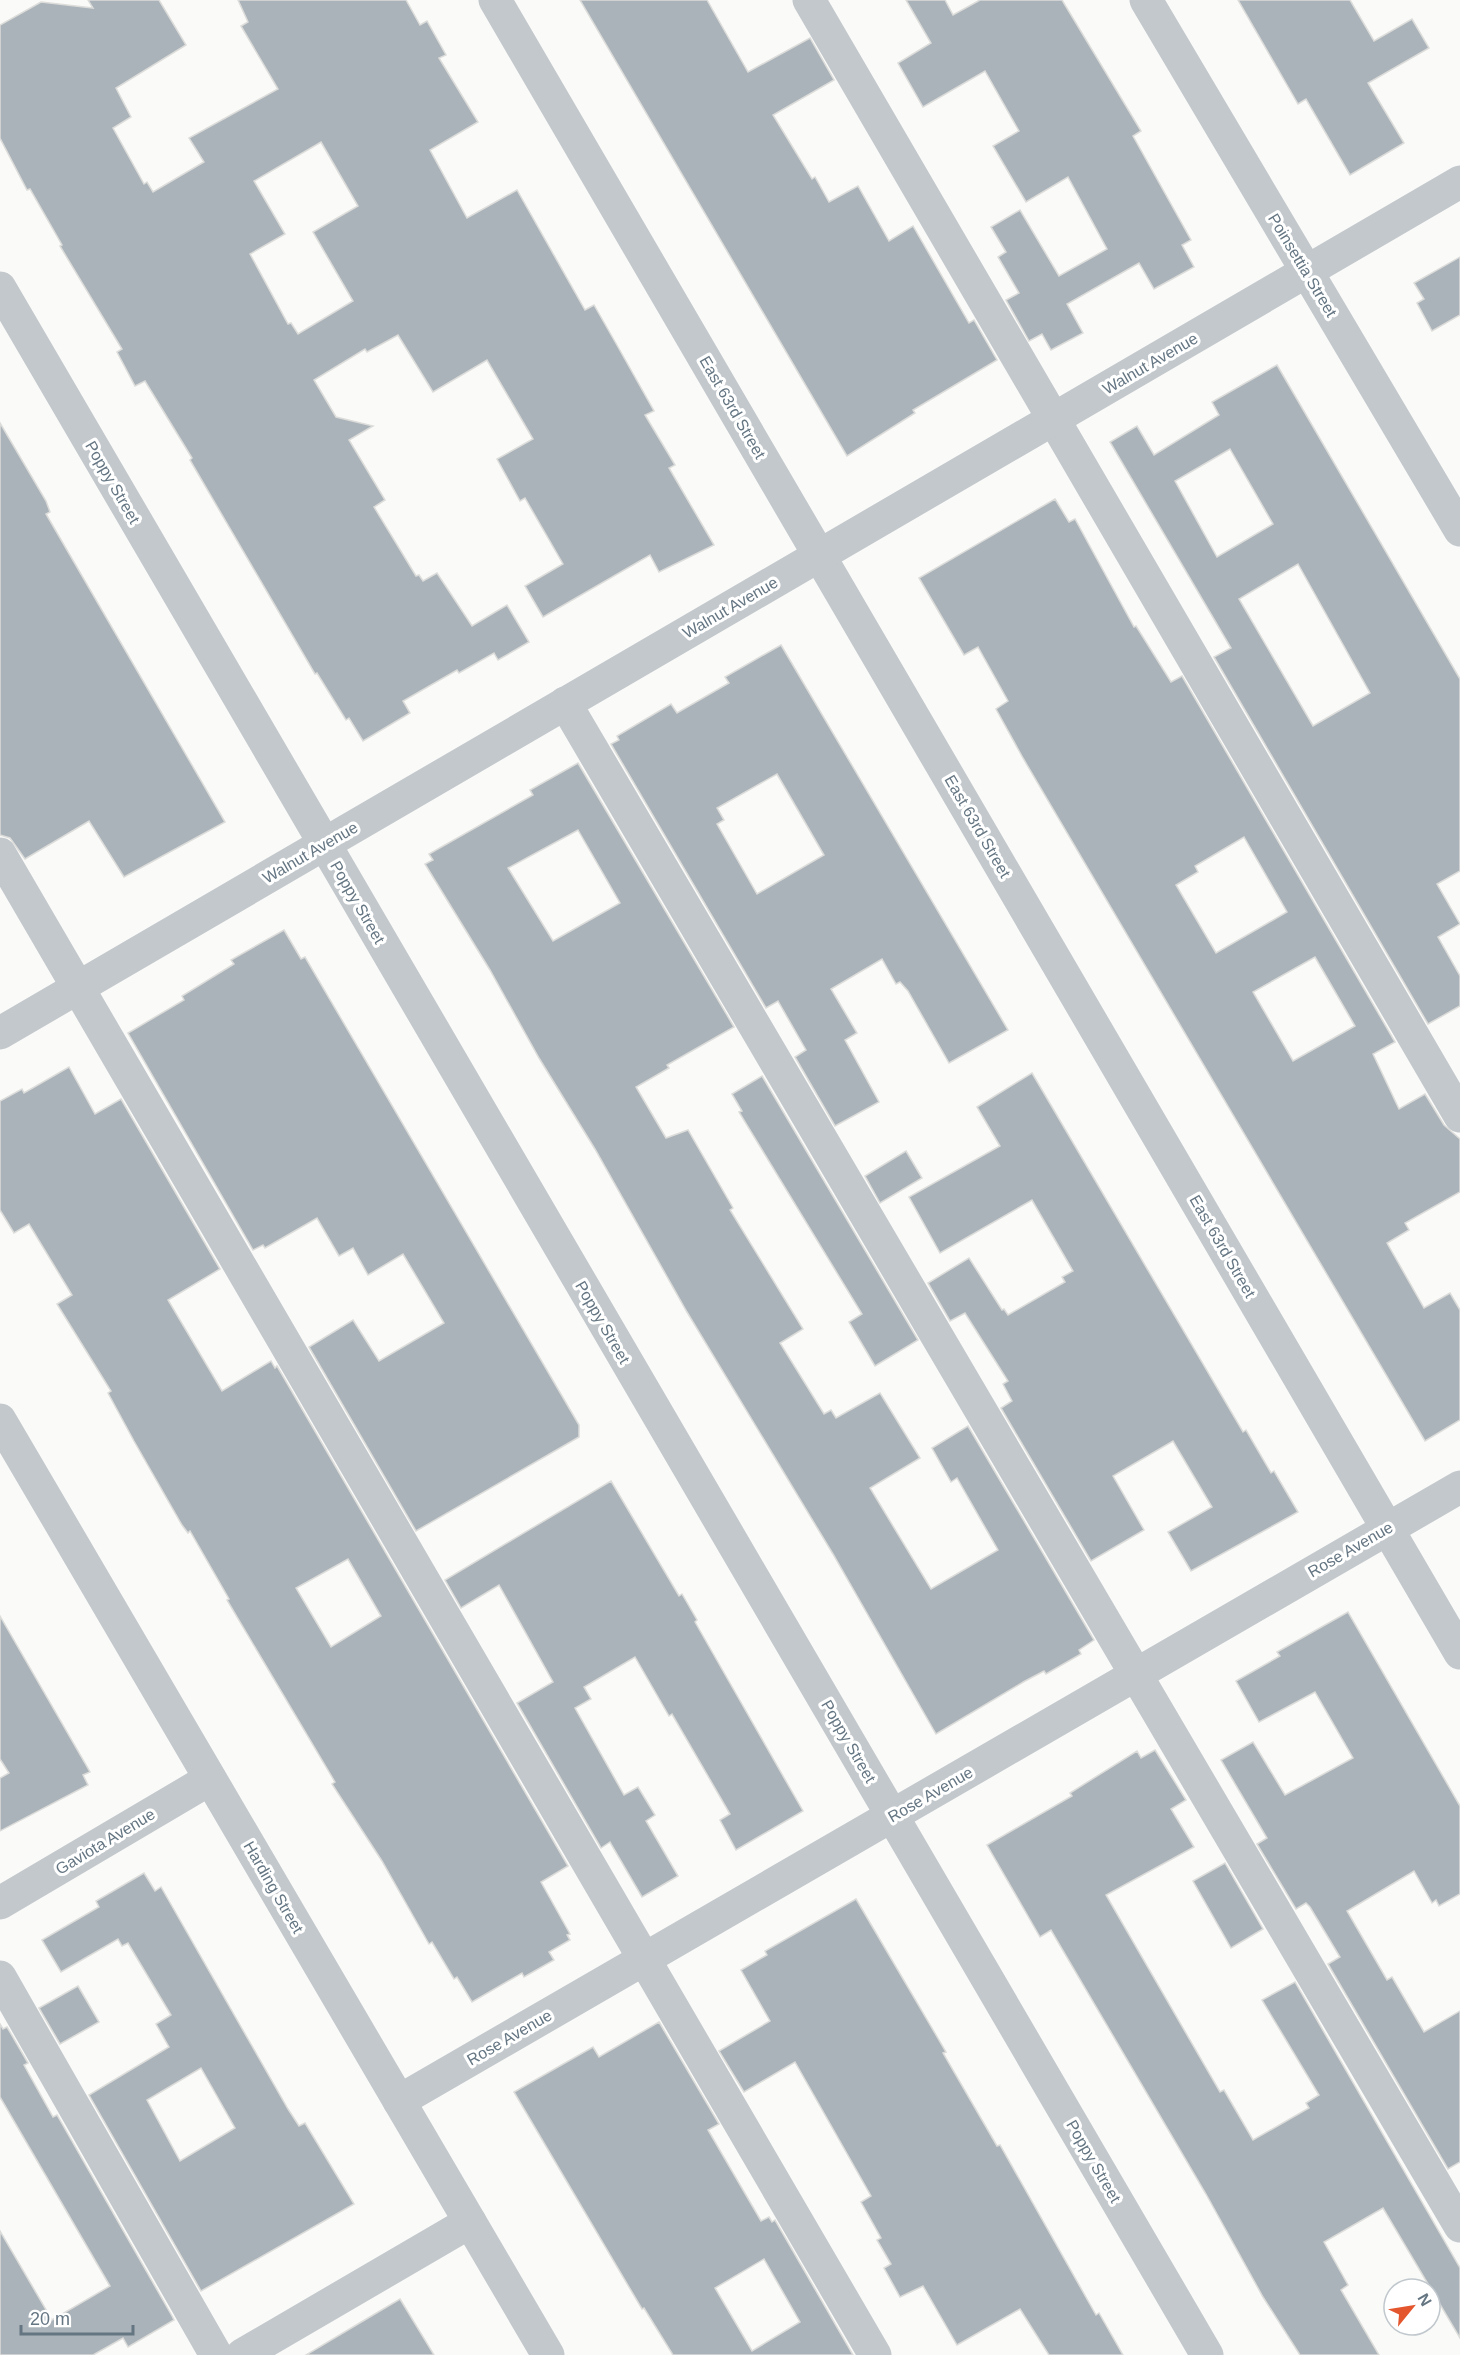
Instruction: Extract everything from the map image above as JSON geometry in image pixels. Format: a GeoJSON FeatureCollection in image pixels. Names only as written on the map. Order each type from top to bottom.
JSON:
{"type":"FeatureCollection","features":[{"type":"Feature","properties":{"kind":"street","name":"East 63rd Street"},"geometry":{"type":"LineString","coordinates":[[495,0],[1460,1653]]}},
{"type":"Feature","properties":{"kind":"street"},"geometry":{"type":"LineString","coordinates":[[809,0],[1460,1116]]}},
{"type":"Feature","properties":{"kind":"street","name":"Poinsettia Street"},"geometry":{"type":"LineString","coordinates":[[1146,0],[1460,530]]}},
{"type":"Feature","properties":{"kind":"street","name":"Walnut Avenue"},"geometry":{"type":"LineString","coordinates":[[0,1032],[1460,182]]}},
{"type":"Feature","properties":{"kind":"street","name":"Poppy Street"},"geometry":{"type":"LineString","coordinates":[[0,288],[1207,2355]]}},
{"type":"Feature","properties":{"kind":"street"},"geometry":{"type":"LineString","coordinates":[[566,703],[1460,2226]]}},
{"type":"Feature","properties":{"kind":"street"},"geometry":{"type":"LineString","coordinates":[[0,854],[875,2355]]}},
{"type":"Feature","properties":{"kind":"street","name":"Harding Street"},"geometry":{"type":"LineString","coordinates":[[0,1420],[548,2355]]}},
{"type":"Feature","properties":{"kind":"street","name":"Rose Avenue"},"geometry":{"type":"LineString","coordinates":[[399,2101],[1460,1487]]}},
{"type":"Feature","properties":{"kind":"street","name":"Gaviota Avenue"},"geometry":{"type":"LineString","coordinates":[[0,1903],[210,1779]]}},
{"type":"Feature","properties":{"kind":"street"},"geometry":{"type":"LineString","coordinates":[[0,1977],[216,2355]]}},
{"type":"Feature","properties":{"kind":"street"},"geometry":{"type":"LineString","coordinates":[[242,2355],[470,2222]]}},
{"type":"Feature","properties":{"kind":"building"},"geometry":{"type":"Polygon","coordinates":[[[88,0],[159,0],[186,45],[116,88],[131,117],[113,128],[144,184],[147,182],[153,192],[204,162],[189,138],[278,89],[241,26],[248,22],[238,0],[406,0],[420,25],[427,21],[446,55],[439,58],[478,122],[430,150],[467,218],[517,190],[585,310],[594,305],[654,411],[645,415],[675,465],[669,468],[714,545],[659,572],[650,555],[543,617],[525,586],[563,564],[525,498],[520,501],[497,459],[533,439],[487,360],[433,392],[398,335],[367,352],[365,349],[314,380],[336,417],[373,426],[349,440],[385,500],[374,507],[416,576],[419,575],[423,581],[437,573],[472,626],[507,605],[529,642],[498,660],[494,653],[459,673],[457,670],[403,701],[410,713],[363,741],[349,718],[346,720],[317,673],[315,674],[190,460],[192,458],[145,381],[135,386],[117,352],[122,349],[60,246],[62,245],[30,189],[27,190],[0,138],[0,25],[41,2],[93,8],[88,0]],[[321,142],[254,181],[285,234],[250,254],[288,324],[291,323],[298,334],[353,301],[313,232],[358,206],[321,142]]]}},
{"type":"Feature","properties":{"kind":"building"},"geometry":{"type":"Polygon","coordinates":[[[580,0],[707,0],[748,72],[810,38],[834,80],[773,115],[812,179],[815,177],[829,202],[858,186],[889,241],[913,226],[969,323],[974,320],[997,360],[913,410],[915,413],[847,456],[580,0]]]}},
{"type":"Feature","properties":{"kind":"building"},"geometry":{"type":"Polygon","coordinates":[[[906,0],[945,0],[953,15],[980,0],[1062,0],[1141,131],[1133,136],[1191,240],[1182,245],[1194,267],[1154,289],[1139,263],[1067,304],[1083,333],[1051,350],[1042,334],[1029,341],[1006,300],[1019,293],[998,257],[1006,252],[991,227],[1020,210],[1059,276],[1107,249],[1068,177],[1026,202],[993,146],[1019,131],[985,71],[923,107],[898,63],[931,43],[906,0]]]}},
{"type":"Feature","properties":{"kind":"building"},"geometry":{"type":"Polygon","coordinates":[[[1238,0],[1350,0],[1374,41],[1412,19],[1429,48],[1368,83],[1404,143],[1350,175],[1306,99],[1298,104],[1238,0]]]}},
{"type":"Feature","properties":{"kind":"building"},"geometry":{"type":"Polygon","coordinates":[[[1460,257],[1460,315],[1432,331],[1417,303],[1424,299],[1414,283],[1460,257]]]}},
{"type":"Feature","properties":{"kind":"building"},"geometry":{"type":"Polygon","coordinates":[[[1277,365],[1460,679],[1460,871],[1437,884],[1460,924],[1438,937],[1460,976],[1460,1006],[1428,1024],[1214,657],[1231,648],[1110,442],[1137,426],[1154,455],[1219,415],[1212,402],[1277,365]],[[1230,449],[1175,481],[1217,557],[1273,524],[1230,449]],[[1298,564],[1239,599],[1313,726],[1370,693],[1298,564]]]}},
{"type":"Feature","properties":{"kind":"building"},"geometry":{"type":"Polygon","coordinates":[[[0,423],[46,501],[50,512],[46,514],[225,822],[124,877],[89,821],[25,859],[10,838],[0,835],[0,423]]]}},
{"type":"Feature","properties":{"kind":"building"},"geometry":{"type":"Polygon","coordinates":[[[1055,499],[1069,522],[1075,519],[1134,627],[1136,626],[1171,682],[1182,676],[1395,1042],[1373,1054],[1399,1109],[1425,1094],[1444,1125],[1460,1139],[1460,1192],[1405,1223],[1409,1230],[1387,1243],[1424,1308],[1450,1293],[1460,1310],[1460,1420],[1425,1441],[1023,758],[996,709],[1008,701],[978,647],[964,655],[919,578],[1055,499]],[[1244,837],[1195,866],[1198,872],[1176,885],[1216,953],[1287,912],[1244,837]],[[1315,957],[1253,992],[1293,1061],[1355,1026],[1315,957]]]}},
{"type":"Feature","properties":{"kind":"building"},"geometry":{"type":"Polygon","coordinates":[[[781,645],[1008,1030],[949,1063],[908,991],[900,982],[896,984],[882,959],[831,989],[857,1033],[845,1040],[879,1102],[835,1126],[795,1057],[806,1050],[778,1001],[766,1008],[611,744],[619,740],[617,736],[671,704],[677,713],[729,683],[725,677],[781,645]],[[777,774],[717,808],[724,820],[717,824],[757,894],[824,855],[777,774]]]}},
{"type":"Feature","properties":{"kind":"building"},"geometry":{"type":"Polygon","coordinates":[[[578,763],[734,1027],[667,1065],[669,1068],[636,1087],[666,1138],[688,1130],[733,1208],[730,1210],[803,1329],[780,1343],[824,1414],[831,1410],[836,1418],[880,1393],[920,1458],[870,1488],[931,1589],[998,1550],[957,1478],[951,1482],[932,1448],[968,1426],[1094,1640],[1079,1650],[1081,1654],[1046,1674],[1044,1671],[1025,1681],[936,1734],[833,1554],[687,1312],[490,970],[425,864],[433,860],[429,854],[533,795],[530,790],[578,763]],[[578,830],[508,868],[553,941],[620,903],[578,830]]]}},
{"type":"Feature","properties":{"kind":"building"},"geometry":{"type":"Polygon","coordinates":[[[284,930],[301,959],[305,957],[579,1425],[579,1437],[416,1531],[309,1347],[353,1320],[379,1361],[444,1323],[403,1254],[368,1275],[353,1248],[339,1256],[317,1218],[265,1248],[263,1245],[253,1250],[128,1033],[184,1000],[182,996],[234,964],[231,960],[284,930]]]}},
{"type":"Feature","properties":{"kind":"building"},"geometry":{"type":"Polygon","coordinates":[[[69,1067],[95,1114],[121,1099],[220,1269],[168,1300],[222,1391],[271,1361],[275,1368],[277,1366],[568,1866],[541,1882],[570,1934],[567,1935],[570,1940],[549,1952],[554,1960],[524,1977],[522,1973],[472,2002],[457,1977],[454,1979],[432,1942],[429,1944],[382,1861],[332,1784],[335,1782],[227,1600],[229,1599],[190,1531],[188,1533],[182,1525],[134,1441],[108,1393],[111,1391],[57,1304],[72,1295],[29,1224],[14,1233],[0,1210],[0,1101],[22,1089],[24,1093],[69,1067]],[[348,1559],[296,1588],[331,1647],[381,1616],[348,1559]]]}},
{"type":"Feature","properties":{"kind":"building"},"geometry":{"type":"Polygon","coordinates":[[[1032,1073],[1243,1432],[1246,1430],[1271,1473],[1274,1471],[1298,1512],[1191,1571],[1168,1532],[1212,1507],[1173,1441],[1113,1476],[1144,1530],[1091,1561],[1001,1408],[1012,1401],[1003,1384],[1008,1381],[965,1313],[950,1321],[928,1283],[969,1258],[1002,1310],[1004,1309],[1008,1315],[1065,1282],[1062,1277],[1073,1271],[1032,1200],[940,1253],[909,1197],[1000,1146],[977,1107],[1032,1073]]]}},
{"type":"Feature","properties":{"kind":"building"},"geometry":{"type":"Polygon","coordinates":[[[762,1076],[918,1340],[875,1366],[849,1322],[862,1314],[739,1112],[742,1111],[732,1094],[762,1076]]]}},
{"type":"Feature","properties":{"kind":"building"},"geometry":{"type":"Polygon","coordinates":[[[906,1151],[922,1178],[880,1203],[865,1176],[906,1151]]]}},
{"type":"Feature","properties":{"kind":"building"},"geometry":{"type":"Polygon","coordinates":[[[611,1481],[679,1596],[682,1594],[697,1620],[695,1622],[803,1811],[736,1850],[720,1820],[730,1814],[672,1714],[669,1716],[635,1657],[584,1687],[591,1699],[575,1708],[624,1795],[638,1787],[655,1815],[646,1821],[678,1876],[642,1897],[610,1842],[601,1848],[517,1703],[553,1682],[499,1585],[461,1608],[445,1580],[611,1481]]]}},
{"type":"Feature","properties":{"kind":"building"},"geometry":{"type":"Polygon","coordinates":[[[1348,1612],[1460,1806],[1460,1894],[1439,1906],[1436,1900],[1432,1903],[1414,1871],[1347,1911],[1387,1980],[1392,1977],[1424,2032],[1460,2011],[1460,2162],[1448,2169],[1328,1964],[1340,1957],[1310,1907],[1306,1903],[1296,1909],[1257,1844],[1267,1838],[1221,1760],[1253,1742],[1285,1795],[1353,1758],[1315,1692],[1259,1722],[1236,1681],[1280,1656],[1277,1652],[1348,1612]]]}},
{"type":"Feature","properties":{"kind":"building"},"geometry":{"type":"Polygon","coordinates":[[[0,1616],[90,1772],[83,1775],[88,1785],[0,1831],[0,1778],[9,1773],[0,1759],[0,1616]]]}},
{"type":"Feature","properties":{"kind":"building"},"geometry":{"type":"Polygon","coordinates":[[[1155,1750],[1186,1800],[1171,1809],[1194,1847],[1106,1895],[1220,2092],[1224,2090],[1253,2140],[1309,2108],[1306,2103],[1319,2095],[1262,2000],[1295,1982],[1460,2268],[1460,2338],[1442,2308],[1442,2277],[1424,2277],[1383,2208],[1324,2242],[1348,2285],[1341,2290],[1379,2355],[1300,2355],[1263,2297],[1206,2194],[1051,1930],[1040,1937],[987,1845],[1072,1796],[1070,1793],[1137,1751],[1141,1758],[1155,1750]]]}},
{"type":"Feature","properties":{"kind":"building"},"geometry":{"type":"Polygon","coordinates":[[[1225,1863],[1263,1929],[1231,1948],[1193,1881],[1225,1863]]]}},
{"type":"Feature","properties":{"kind":"building"},"geometry":{"type":"Polygon","coordinates":[[[144,1873],[155,1891],[161,1887],[288,2109],[299,2126],[305,2123],[354,2204],[201,2291],[89,2095],[169,2047],[156,2024],[171,2015],[128,1943],[122,1946],[118,1939],[61,1972],[42,1940],[99,1907],[96,1901],[144,1873]],[[201,2068],[147,2100],[180,2161],[235,2128],[201,2068]]]}},
{"type":"Feature","properties":{"kind":"building"},"geometry":{"type":"Polygon","coordinates":[[[856,1899],[946,2052],[943,2053],[997,2146],[1000,2145],[1096,2315],[1099,2313],[1123,2355],[1049,2355],[1020,2309],[957,2345],[923,2286],[900,2297],[884,2268],[891,2264],[877,2240],[881,2238],[861,2202],[871,2196],[795,2062],[744,2092],[719,2051],[770,2021],[741,1970],[767,1955],[765,1951],[856,1899]]]}},
{"type":"Feature","properties":{"kind":"building"},"geometry":{"type":"Polygon","coordinates":[[[78,1986],[99,2022],[60,2044],[39,2008],[78,1986]]]}},
{"type":"Feature","properties":{"kind":"building"},"geometry":{"type":"Polygon","coordinates":[[[659,2022],[719,2124],[708,2130],[761,2221],[769,2217],[772,2222],[775,2220],[853,2355],[673,2355],[644,2308],[642,2309],[514,2092],[593,2047],[599,2057],[659,2022]],[[764,2259],[715,2288],[752,2351],[800,2322],[764,2259]]]}},
{"type":"Feature","properties":{"kind":"building"},"geometry":{"type":"Polygon","coordinates":[[[0,2024],[3,2029],[7,2027],[28,2063],[24,2065],[53,2117],[57,2115],[174,2320],[128,2347],[123,2338],[93,2355],[0,2355],[0,2231],[52,2320],[110,2286],[0,2097],[0,2024]]]}},
{"type":"Feature","properties":{"kind":"building"},"geometry":{"type":"Polygon","coordinates":[[[400,2299],[434,2355],[306,2355],[363,2321],[400,2299]]]}}]}
